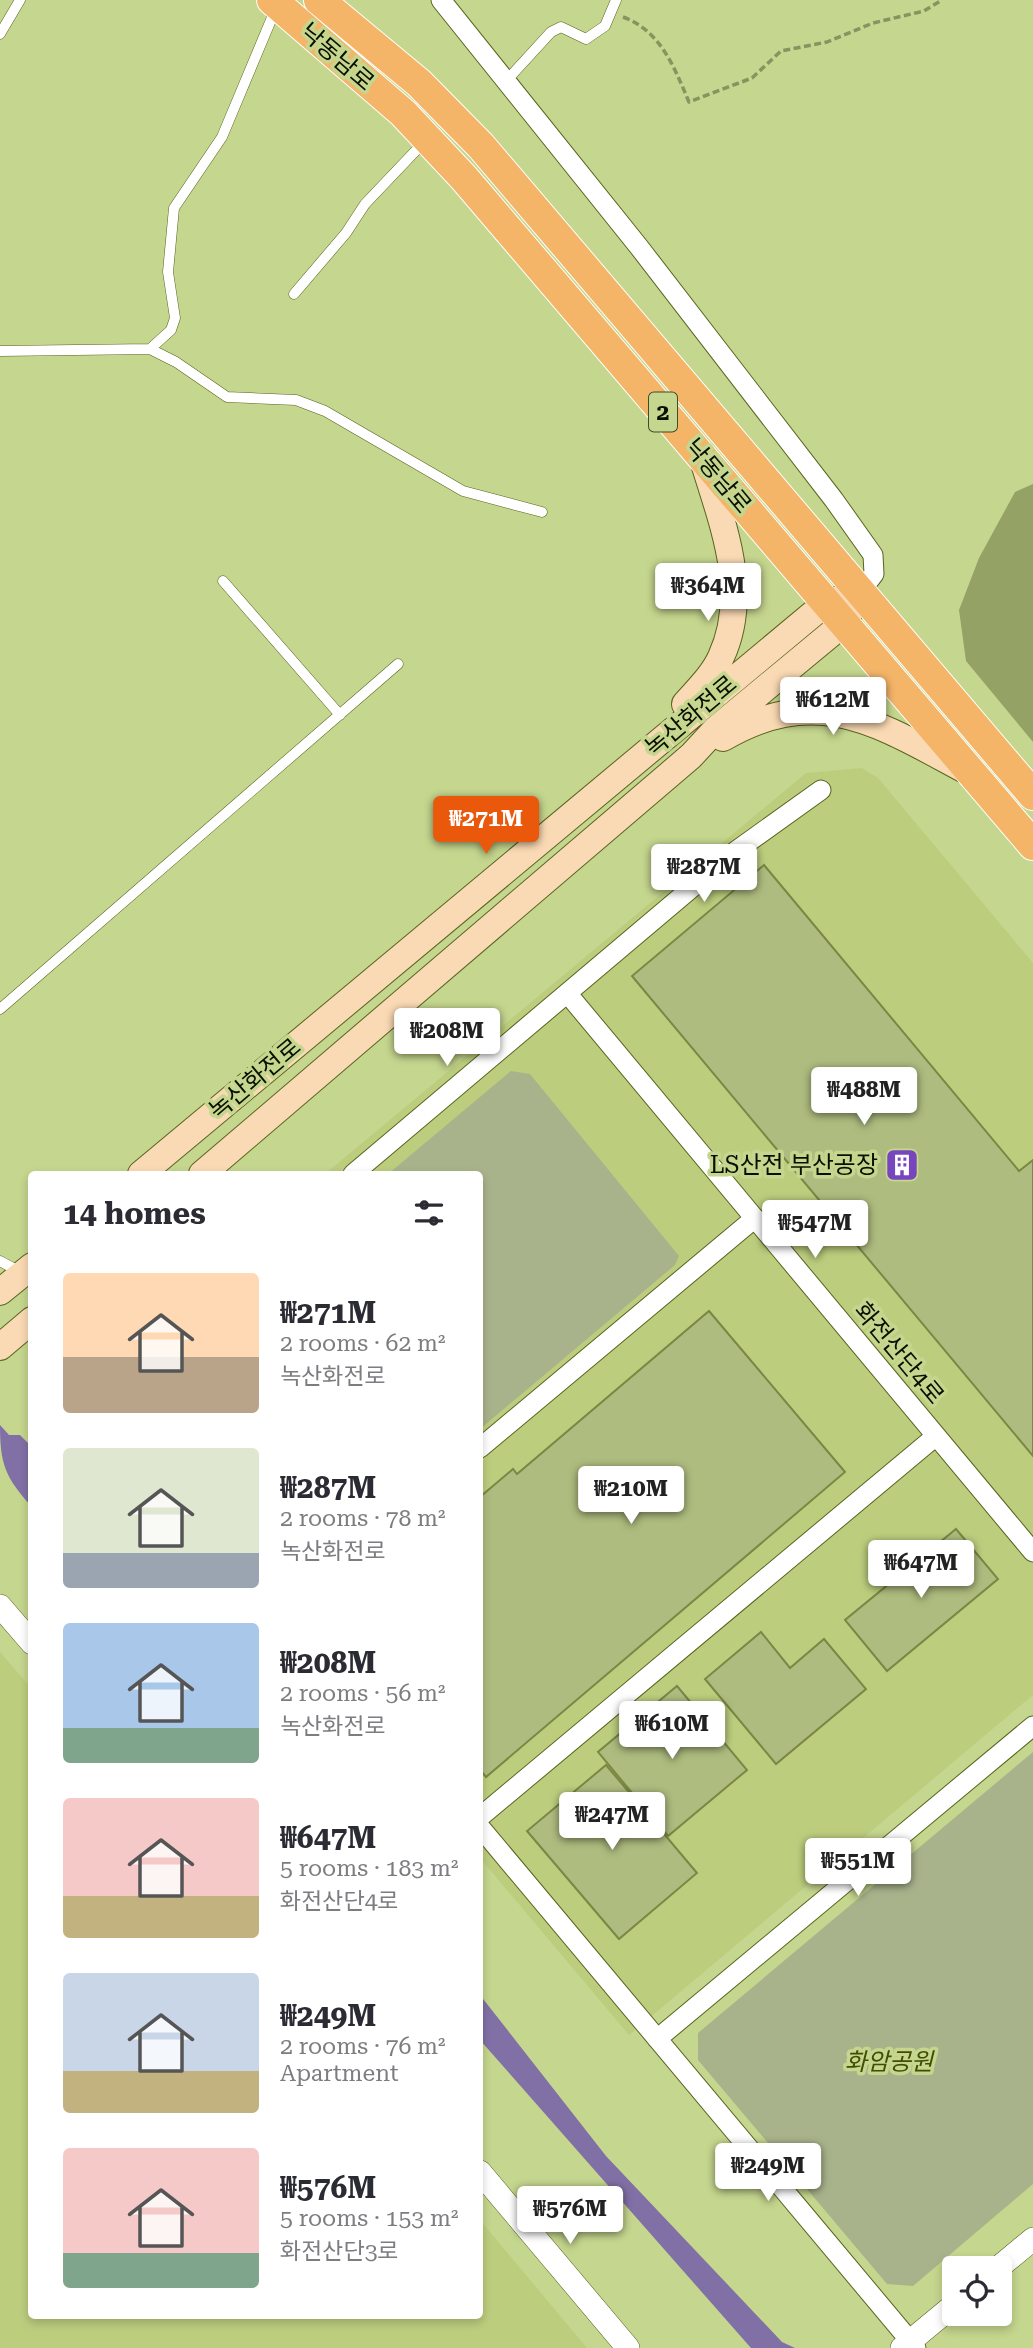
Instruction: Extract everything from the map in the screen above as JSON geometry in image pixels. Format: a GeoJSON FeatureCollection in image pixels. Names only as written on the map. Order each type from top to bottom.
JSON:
{"type":"FeatureCollection","features":[{"type":"Feature","properties":{"kind":"main road","name":"낙동남로"},"geometry":{"type":"LineString","coordinates":[[319,0],[419,83],[481,146],[1033,795]]}},
{"type":"Feature","properties":{"kind":"main road","name":"낙동남로"},"geometry":{"type":"LineString","coordinates":[[274,2],[428,138],[1033,845]]}},
{"type":"Feature","properties":{"kind":"main road"},"geometry":{"type":"LineString","coordinates":[[629,767],[704,684],[721,658],[729,638],[734,609],[731,553],[703,458]]}},
{"type":"Feature","properties":{"kind":"main road","name":"녹산화전로"},"geometry":{"type":"LineString","coordinates":[[145,1171],[629,767],[860,592]]}},
{"type":"Feature","properties":{"kind":"main road","name":"녹산화전로"},"geometry":{"type":"LineString","coordinates":[[206,1171],[691,756],[835,613]]}},
{"type":"Feature","properties":{"kind":"main road"},"geometry":{"type":"LineString","coordinates":[[691,756],[753,722],[781,713],[805,710],[846,715],[879,725],[971,773]]}},
{"type":"Feature","properties":{"kind":"main road"},"geometry":{"type":"LineString","coordinates":[[0,1292],[18,1267]]}},
{"type":"Feature","properties":{"kind":"main road"},"geometry":{"type":"LineString","coordinates":[[0,1347],[28,1323]]}},
{"type":"Feature","properties":{"kind":"street"},"geometry":{"type":"LineString","coordinates":[[441,0],[639,247],[858,533],[873,555],[874,573],[860,592]]}},
{"type":"Feature","properties":{"kind":"street"},"geometry":{"type":"LineString","coordinates":[[358,1171],[733,853],[821,790]]}},
{"type":"Feature","properties":{"kind":"street","name":"화전산단4로"},"geometry":{"type":"LineString","coordinates":[[567,993],[1033,1552]]}},
{"type":"Feature","properties":{"kind":"street"},"geometry":{"type":"LineString","coordinates":[[483,1445],[755,1218]]}},
{"type":"Feature","properties":{"kind":"street"},"geometry":{"type":"LineString","coordinates":[[483,1814],[936,1436]]}},
{"type":"Feature","properties":{"kind":"street"},"geometry":{"type":"LineString","coordinates":[[0,1606],[28,1638]]}},
{"type":"Feature","properties":{"kind":"street"},"geometry":{"type":"LineString","coordinates":[[657,2039],[1033,1726]]}},
{"type":"Feature","properties":{"kind":"street"},"geometry":{"type":"LineString","coordinates":[[483,1831],[909,2346],[942,2316]]}},
{"type":"Feature","properties":{"kind":"street"},"geometry":{"type":"LineString","coordinates":[[483,2176],[628,2348]]}},
{"type":"Feature","properties":{"kind":"street"},"geometry":{"type":"LineString","coordinates":[[1012,2256],[1033,2239]]}},
{"type":"Feature","properties":{"kind":"lane"},"geometry":{"type":"LineString","coordinates":[[0,34],[20,0]]}},
{"type":"Feature","properties":{"kind":"lane"},"geometry":{"type":"LineString","coordinates":[[506,81],[551,32],[561,27],[586,39],[605,26],[616,0]]}},
{"type":"Feature","properties":{"kind":"lane"},"geometry":{"type":"LineString","coordinates":[[150,349],[171,330],[175,318],[168,272],[174,208],[222,137],[274,2]]}},
{"type":"Feature","properties":{"kind":"lane"},"geometry":{"type":"LineString","coordinates":[[294,295],[346,233],[365,204],[428,138]]}},
{"type":"Feature","properties":{"kind":"lane"},"geometry":{"type":"LineString","coordinates":[[0,351],[150,349],[176,362],[227,397],[296,400],[325,411],[463,491],[542,512]]}},
{"type":"Feature","properties":{"kind":"lane"},"geometry":{"type":"LineString","coordinates":[[223,581],[340,715]]}},
{"type":"Feature","properties":{"kind":"lane"},"geometry":{"type":"LineString","coordinates":[[0,1010],[398,664]]}},
{"type":"Feature","properties":{"kind":"path"},"geometry":{"type":"LineString","coordinates":[[612,13],[637,22],[656,36],[689,102],[752,78],[782,51],[827,42],[873,23],[924,11],[942,0]]}},
{"type":"Feature","properties":{"kind":"shaded area"},"geometry":{"type":"Polygon","coordinates":[[[1033,484],[1033,742],[966,661],[959,610],[979,558],[1015,492],[1033,484]]]}},
{"type":"Feature","properties":{"kind":"shaded area"},"geometry":{"type":"Polygon","coordinates":[[[862,768],[878,778],[1033,963],[1033,1695],[629,2035],[483,1862],[483,1171],[329,1171],[806,773],[862,768]]]}},
{"type":"Feature","properties":{"kind":"shaded area"},"geometry":{"type":"Polygon","coordinates":[[[0,1425],[9,1435],[20,1435],[28,1443],[28,1502],[10,1478],[1,1450],[0,1425]]]}},
{"type":"Feature","properties":{"kind":"shaded area"},"geometry":{"type":"Polygon","coordinates":[[[0,1652],[28,1684],[28,2319],[483,2319],[483,2224],[587,2348],[0,2348],[0,1652]]]}},
{"type":"Feature","properties":{"kind":"shaded area"},"geometry":{"type":"Polygon","coordinates":[[[483,1999],[606,2156],[782,2342],[795,2348],[751,2348],[483,2043],[483,1999]]]}},
{"type":"Feature","properties":{"kind":"green space"},"geometry":{"type":"Polygon","coordinates":[[[511,1071],[530,1074],[679,1256],[675,1265],[483,1426],[483,1171],[392,1171],[511,1071]]]}},
{"type":"Feature","properties":{"kind":"green space","name":"화암공원"},"geometry":{"type":"Polygon","coordinates":[[[1033,1752],[1033,2184],[948,2256],[942,2256],[942,2261],[913,2286],[887,2284],[698,2060],[698,2033],[1033,1752]]]}},
{"type":"Feature","properties":{"kind":"building","name":"LS산전 부산공장"},"geometry":{"type":"Polygon","coordinates":[[[764,865],[1019,1171],[1033,1160],[1033,1456],[632,976],[764,865]]]}},
{"type":"Feature","properties":{"kind":"building"},"geometry":{"type":"Polygon","coordinates":[[[709,1311],[845,1472],[486,1777],[483,1774],[483,1494],[513,1469],[517,1474],[709,1311]]]}},
{"type":"Feature","properties":{"kind":"building"},"geometry":{"type":"Polygon","coordinates":[[[956,1529],[998,1579],[887,1671],[845,1620],[956,1529]]]}},
{"type":"Feature","properties":{"kind":"building"},"geometry":{"type":"Polygon","coordinates":[[[761,1632],[790,1668],[824,1639],[866,1689],[776,1764],[705,1679],[761,1632]]]}},
{"type":"Feature","properties":{"kind":"building"},"geometry":{"type":"Polygon","coordinates":[[[677,1686],[747,1770],[668,1836],[598,1752],[677,1686]]]}},
{"type":"Feature","properties":{"kind":"building"},"geometry":{"type":"Polygon","coordinates":[[[606,1765],[697,1873],[619,1939],[527,1831],[606,1765]]]}},
{"type":"Feature","properties":{"kind":"place","name":"LS산전 부산공장"},"geometry":{"type":"Point","coordinates":[902,1165]}}]}
